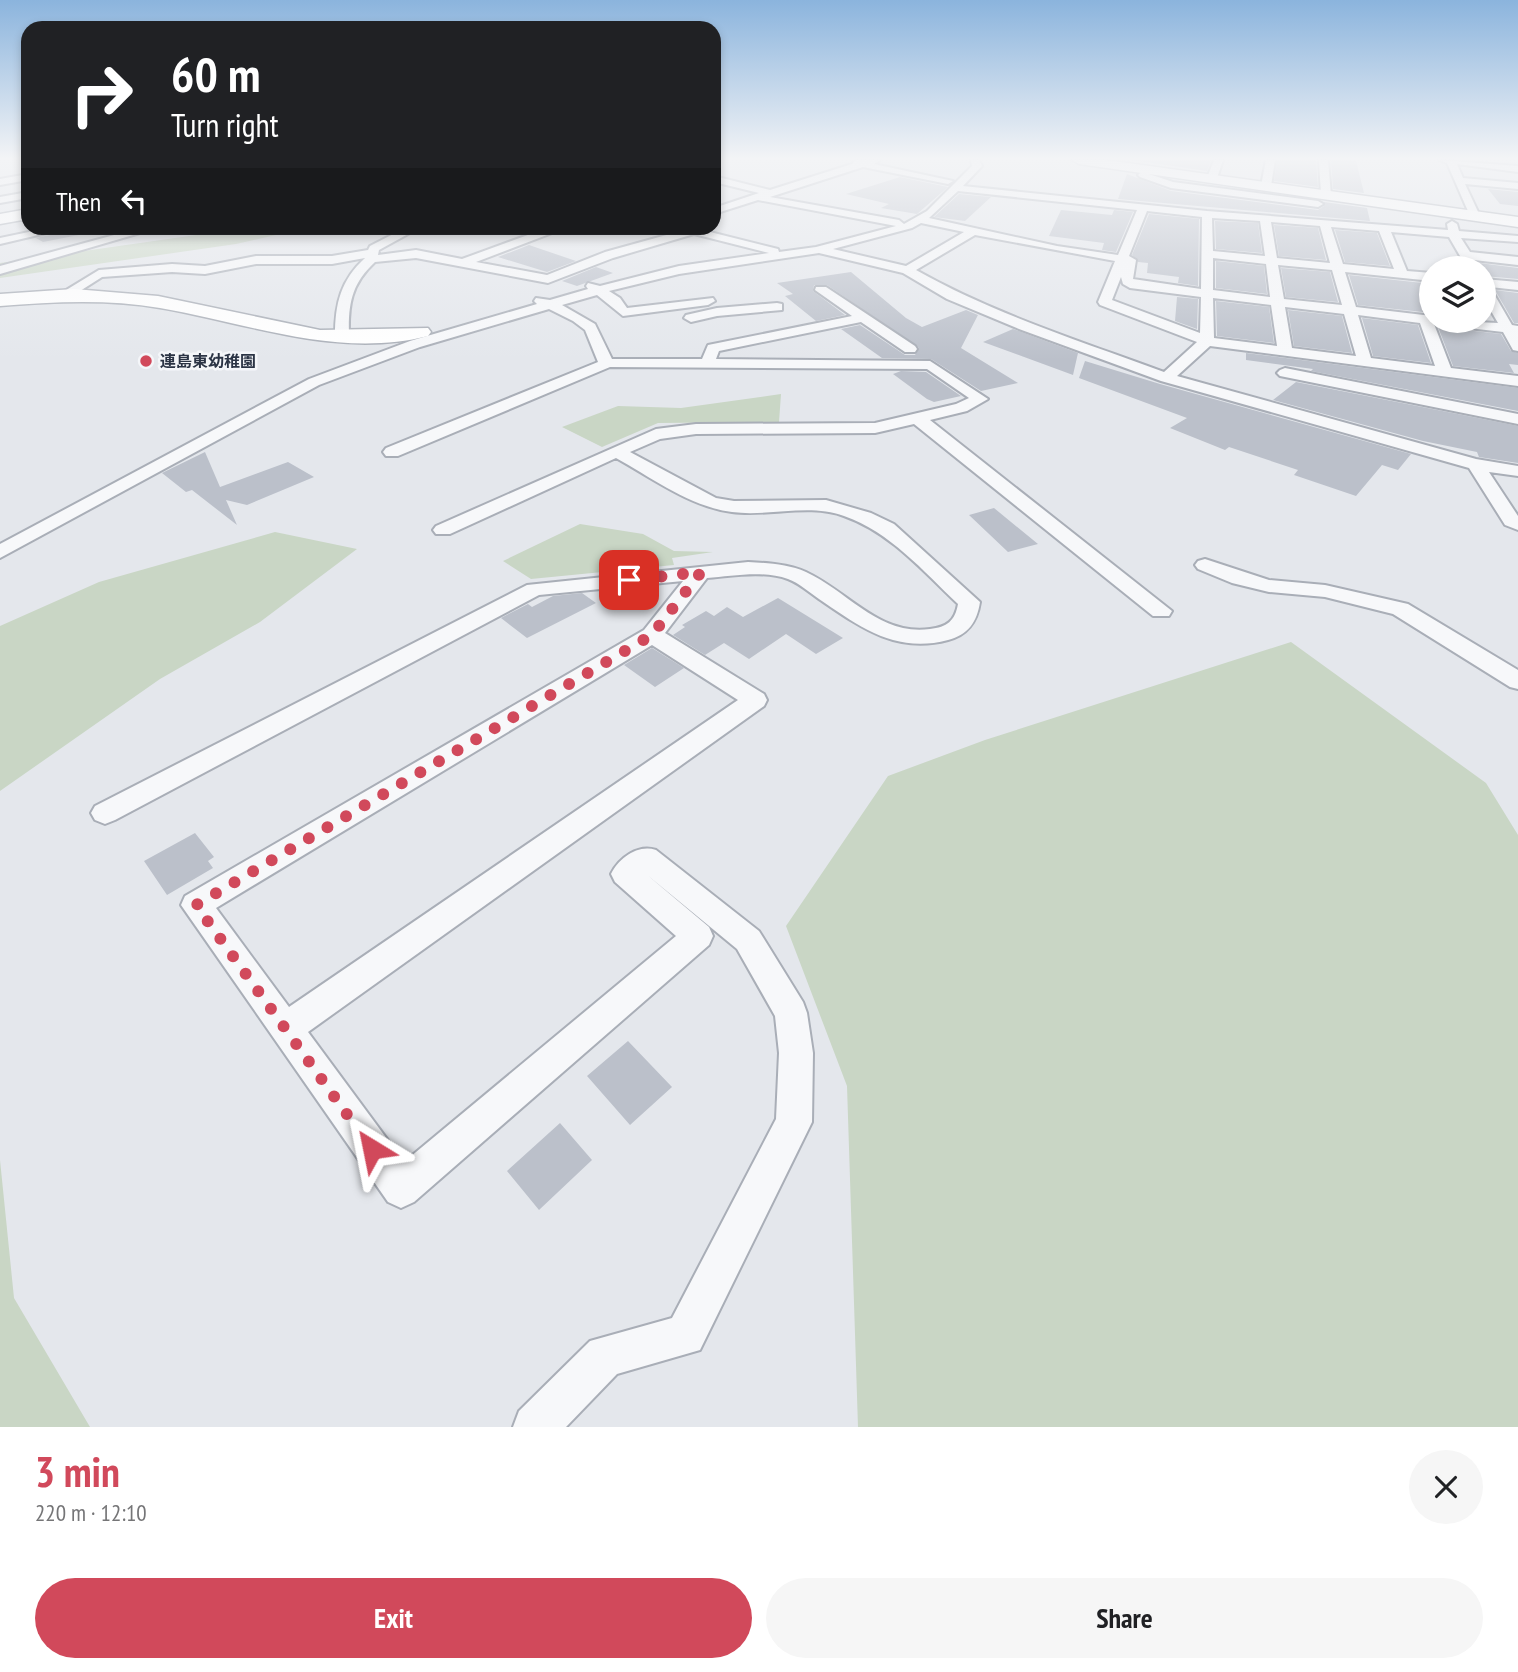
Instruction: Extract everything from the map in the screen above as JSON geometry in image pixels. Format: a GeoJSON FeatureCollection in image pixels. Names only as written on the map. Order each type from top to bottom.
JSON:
{"type":"FeatureCollection","features":[{"type":"Feature","properties":{"kind":"main road"},"geometry":{"type":"LineString","coordinates":[[0,300],[64,295],[158,302],[320,336],[422,337]]}},
{"type":"Feature","properties":{"kind":"street"},"geometry":{"type":"LineString","coordinates":[[3,227],[19,237]]}},
{"type":"Feature","properties":{"kind":"street"},"geometry":{"type":"LineString","coordinates":[[0,552],[314,382],[422,337],[596,288],[679,270],[812,247],[891,227]]}},
{"type":"Feature","properties":{"kind":"street"},"geometry":{"type":"LineString","coordinates":[[935,227],[1130,260],[1127,281],[1134,285],[1419,319]]}},
{"type":"Feature","properties":{"kind":"street"},"geometry":{"type":"LineString","coordinates":[[1136,227],[1105,302],[1207,341],[1518,381]]}},
{"type":"Feature","properties":{"kind":"street"},"geometry":{"type":"LineString","coordinates":[[1167,378],[1207,341],[1207,227]]}},
{"type":"Feature","properties":{"kind":"street"},"geometry":{"type":"LineString","coordinates":[[1266,227],[1285,351]]}},
{"type":"Feature","properties":{"kind":"street"},"geometry":{"type":"LineString","coordinates":[[1322,227],[1365,362]]}},
{"type":"Feature","properties":{"kind":"street"},"geometry":{"type":"LineString","coordinates":[[1354,227],[1518,239]]}},
{"type":"Feature","properties":{"kind":"street"},"geometry":{"type":"LineString","coordinates":[[1452,227],[1465,255],[1518,261]]}},
{"type":"Feature","properties":{"kind":"street"},"geometry":{"type":"LineString","coordinates":[[1384,229],[1402,274]]}},
{"type":"Feature","properties":{"kind":"street"},"geometry":{"type":"LineString","coordinates":[[908,270],[971,233]]}},
{"type":"Feature","properties":{"kind":"street"},"geometry":{"type":"LineString","coordinates":[[0,241],[29,235]]}},
{"type":"Feature","properties":{"kind":"street"},"geometry":{"type":"LineString","coordinates":[[0,270],[126,235]]}},
{"type":"Feature","properties":{"kind":"street"},"geometry":{"type":"LineString","coordinates":[[342,336],[341,304],[353,273],[371,256],[374,248],[399,235]]}},
{"type":"Feature","properties":{"kind":"street"},"geometry":{"type":"LineString","coordinates":[[461,263],[537,235]]}},
{"type":"Feature","properties":{"kind":"street"},"geometry":{"type":"LineString","coordinates":[[64,295],[99,274],[172,268],[205,270],[256,260],[332,260],[416,254],[548,279],[670,235]]}},
{"type":"Feature","properties":{"kind":"street"},"geometry":{"type":"LineString","coordinates":[[712,235],[780,252]]}},
{"type":"Feature","properties":{"kind":"street"},"geometry":{"type":"LineString","coordinates":[[812,247],[908,270],[952,296],[1024,326],[1167,378],[1475,464],[1518,471]]}},
{"type":"Feature","properties":{"kind":"street"},"geometry":{"type":"LineString","coordinates":[[1207,254],[1419,276]]}},
{"type":"Feature","properties":{"kind":"street"},"geometry":{"type":"LineString","coordinates":[[1496,285],[1518,286]]}},
{"type":"Feature","properties":{"kind":"street"},"geometry":{"type":"LineString","coordinates":[[596,288],[623,312],[664,309],[708,301]]}},
{"type":"Feature","properties":{"kind":"street"},"geometry":{"type":"LineString","coordinates":[[821,290],[910,349]]}},
{"type":"Feature","properties":{"kind":"street"},"geometry":{"type":"LineString","coordinates":[[545,303],[584,323],[594,332],[603,359],[608,363]]}},
{"type":"Feature","properties":{"kind":"street"},"geometry":{"type":"LineString","coordinates":[[1496,304],[1512,329],[1518,347]]}},
{"type":"Feature","properties":{"kind":"street"},"geometry":{"type":"LineString","coordinates":[[707,365],[713,348],[740,326],[776,307]]}},
{"type":"Feature","properties":{"kind":"street"},"geometry":{"type":"LineString","coordinates":[[664,309],[680,320],[740,326],[863,318]]}},
{"type":"Feature","properties":{"kind":"street"},"geometry":{"type":"LineString","coordinates":[[1434,333],[1445,372]]}},
{"type":"Feature","properties":{"kind":"street"},"geometry":{"type":"LineString","coordinates":[[392,452],[608,363],[930,365],[980,400],[961,408],[875,428],[696,429],[667,432],[443,530]]}},
{"type":"Feature","properties":{"kind":"street"},"geometry":{"type":"LineString","coordinates":[[1285,373],[1518,418]]}},
{"type":"Feature","properties":{"kind":"street"},"geometry":{"type":"LineString","coordinates":[[917,418],[1161,611]]}},
{"type":"Feature","properties":{"kind":"street"},"geometry":{"type":"LineString","coordinates":[[105,813],[534,589],[748,568],[774,570],[798,576],[881,631],[904,639],[950,634],[962,626],[968,616],[969,603],[887,528],[847,510],[826,506],[734,507],[710,502],[617,452]]}},
{"type":"Feature","properties":{"kind":"street"},"geometry":{"type":"LineString","coordinates":[[1475,464],[1512,521],[1518,524]]}},
{"type":"Feature","properties":{"kind":"street"},"geometry":{"type":"LineString","coordinates":[[1205,565],[1259,584],[1325,592],[1401,609],[1518,681]]}},
{"type":"Feature","properties":{"kind":"street"},"geometry":{"type":"LineString","coordinates":[[535,1427],[605,1356],[685,1335],[794,1122],[796,1053],[791,1013],[748,940],[646,858],[625,874],[698,936],[401,1189],[196,905],[652,635],[701,572]]}},
{"type":"Feature","properties":{"kind":"street"},"geometry":{"type":"LineString","coordinates":[[286,1028],[755,700],[652,635]]}},
{"type":"Feature","properties":{"kind":"green space"},"geometry":{"type":"Polygon","coordinates":[[[196,235],[276,235],[236,244],[0,278],[0,263],[196,235]]]}},
{"type":"Feature","properties":{"kind":"green space"},"geometry":{"type":"Polygon","coordinates":[[[781,394],[779,422],[658,423],[602,447],[562,427],[618,406],[681,408],[781,394]]]}},
{"type":"Feature","properties":{"kind":"green space"},"geometry":{"type":"Polygon","coordinates":[[[580,524],[643,534],[674,551],[713,552],[672,558],[674,565],[531,579],[503,561],[580,524]]]}},
{"type":"Feature","properties":{"kind":"green space"},"geometry":{"type":"Polygon","coordinates":[[[275,532],[357,549],[260,622],[160,679],[0,791],[0,626],[99,582],[275,532]]]}},
{"type":"Feature","properties":{"kind":"green space"},"geometry":{"type":"Polygon","coordinates":[[[1291,642],[1486,783],[1518,835],[1518,1427],[858,1427],[847,1086],[786,926],[888,776],[985,740],[1291,642]]]}},
{"type":"Feature","properties":{"kind":"green space"},"geometry":{"type":"Polygon","coordinates":[[[0,1160],[14,1298],[90,1427],[0,1427],[0,1160]]]}},
{"type":"Feature","properties":{"kind":"building"},"geometry":{"type":"Polygon","coordinates":[[[1053,227],[1127,227],[1116,252],[1102,250],[1104,243],[1049,236],[1053,227]]]}},
{"type":"Feature","properties":{"kind":"building"},"geometry":{"type":"Polygon","coordinates":[[[1144,227],[1199,227],[1198,286],[1178,283],[1179,277],[1147,273],[1148,263],[1138,262],[1132,255],[1144,227]]]}},
{"type":"Feature","properties":{"kind":"building"},"geometry":{"type":"Polygon","coordinates":[[[1215,227],[1258,227],[1262,253],[1216,249],[1215,227]]]}},
{"type":"Feature","properties":{"kind":"building"},"geometry":{"type":"Polygon","coordinates":[[[1274,227],[1318,228],[1326,260],[1279,256],[1274,227]]]}},
{"type":"Feature","properties":{"kind":"building"},"geometry":{"type":"Polygon","coordinates":[[[1335,230],[1377,233],[1390,266],[1345,262],[1335,230]]]}},
{"type":"Feature","properties":{"kind":"building"},"geometry":{"type":"Polygon","coordinates":[[[50,235],[79,235],[43,242],[36,238],[50,235]]]}},
{"type":"Feature","properties":{"kind":"building"},"geometry":{"type":"Polygon","coordinates":[[[529,245],[576,261],[547,272],[498,257],[529,245]]]}},
{"type":"Feature","properties":{"kind":"building"},"geometry":{"type":"Polygon","coordinates":[[[1216,261],[1264,266],[1267,294],[1216,288],[1216,261]]]}},
{"type":"Feature","properties":{"kind":"building"},"geometry":{"type":"Polygon","coordinates":[[[1496,265],[1518,268],[1518,279],[1496,277],[1496,265]]]}},
{"type":"Feature","properties":{"kind":"building"},"geometry":{"type":"Polygon","coordinates":[[[596,267],[613,273],[577,286],[562,281],[596,267]]]}},
{"type":"Feature","properties":{"kind":"building"},"geometry":{"type":"Polygon","coordinates":[[[1281,268],[1330,272],[1338,302],[1286,297],[1281,268]]]}},
{"type":"Feature","properties":{"kind":"building"},"geometry":{"type":"Polygon","coordinates":[[[851,272],[906,318],[922,327],[966,310],[978,315],[961,348],[1018,383],[981,391],[931,359],[882,358],[841,329],[860,325],[905,355],[915,355],[919,348],[827,285],[814,285],[813,291],[845,315],[816,321],[785,296],[793,294],[777,283],[851,272]]]}},
{"type":"Feature","properties":{"kind":"building"},"geometry":{"type":"Polygon","coordinates":[[[1349,275],[1419,283],[1419,312],[1358,305],[1349,275]]]}},
{"type":"Feature","properties":{"kind":"building"},"geometry":{"type":"Polygon","coordinates":[[[1496,290],[1518,293],[1518,323],[1514,323],[1496,290]]]}},
{"type":"Feature","properties":{"kind":"building"},"geometry":{"type":"Polygon","coordinates":[[[1177,297],[1198,299],[1197,329],[1175,321],[1177,297]]]}},
{"type":"Feature","properties":{"kind":"building"},"geometry":{"type":"Polygon","coordinates":[[[1216,301],[1269,307],[1274,343],[1217,336],[1216,301]]]}},
{"type":"Feature","properties":{"kind":"building"},"geometry":{"type":"Polygon","coordinates":[[[1288,310],[1342,316],[1352,353],[1294,346],[1288,310]]]}},
{"type":"Feature","properties":{"kind":"building"},"geometry":{"type":"Polygon","coordinates":[[[1362,318],[1418,325],[1431,363],[1373,356],[1362,318]]]}},
{"type":"Feature","properties":{"kind":"building"},"geometry":{"type":"Polygon","coordinates":[[[1013,329],[1078,353],[1073,375],[983,342],[1013,329]]]}},
{"type":"Feature","properties":{"kind":"building"},"geometry":{"type":"Polygon","coordinates":[[[1440,333],[1501,334],[1511,351],[1518,353],[1518,365],[1509,364],[1514,373],[1453,366],[1440,333]]]}},
{"type":"Feature","properties":{"kind":"building"},"geometry":{"type":"Polygon","coordinates":[[[1246,353],[1518,388],[1518,411],[1311,371],[1313,369],[1246,360],[1246,353]]]}},
{"type":"Feature","properties":{"kind":"building"},"geometry":{"type":"Polygon","coordinates":[[[1085,361],[1411,454],[1398,470],[1382,465],[1356,496],[1294,475],[1298,470],[1229,447],[1225,450],[1170,428],[1187,418],[1079,378],[1085,361]]]}},
{"type":"Feature","properties":{"kind":"building"},"geometry":{"type":"Polygon","coordinates":[[[901,371],[926,372],[961,396],[934,402],[893,374],[901,371]]]}},
{"type":"Feature","properties":{"kind":"building"},"geometry":{"type":"Polygon","coordinates":[[[1296,382],[1518,426],[1518,463],[1479,457],[1477,452],[1423,441],[1273,400],[1296,382]]]}},
{"type":"Feature","properties":{"kind":"building"},"geometry":{"type":"Polygon","coordinates":[[[205,452],[220,487],[288,462],[314,477],[247,505],[226,500],[237,525],[192,490],[186,492],[162,473],[205,452]]]}},
{"type":"Feature","properties":{"kind":"building"},"geometry":{"type":"Polygon","coordinates":[[[994,508],[1038,544],[1008,552],[969,515],[994,508]]]}},
{"type":"Feature","properties":{"kind":"building"},"geometry":{"type":"Polygon","coordinates":[[[582,593],[596,603],[527,638],[501,618],[528,604],[532,607],[553,596],[582,593]]]}},
{"type":"Feature","properties":{"kind":"building"},"geometry":{"type":"Polygon","coordinates":[[[778,598],[843,638],[816,654],[786,634],[749,659],[724,643],[705,655],[673,635],[685,627],[682,625],[706,611],[714,616],[727,607],[743,617],[778,598]]]}},
{"type":"Feature","properties":{"kind":"building"},"geometry":{"type":"Polygon","coordinates":[[[652,648],[684,668],[655,687],[624,665],[652,648]]]}},
{"type":"Feature","properties":{"kind":"building"},"geometry":{"type":"Polygon","coordinates":[[[195,833],[214,857],[208,861],[213,868],[167,895],[144,861],[195,833]]]}},
{"type":"Feature","properties":{"kind":"building"},"geometry":{"type":"Polygon","coordinates":[[[628,1041],[672,1087],[630,1125],[587,1076],[628,1041]]]}},
{"type":"Feature","properties":{"kind":"building"},"geometry":{"type":"Polygon","coordinates":[[[560,1123],[592,1160],[539,1210],[507,1171],[560,1123]]]}},
{"type":"Feature","properties":{"kind":"place","name":"連島東幼稚園"},"geometry":{"type":"Point","coordinates":[146,361]}},
{"type":"Feature","properties":{"kind":"route"},"geometry":{"type":"LineString","coordinates":[[372,1149],[196,905],[652,635],[701,572],[629,580]]}}]}
